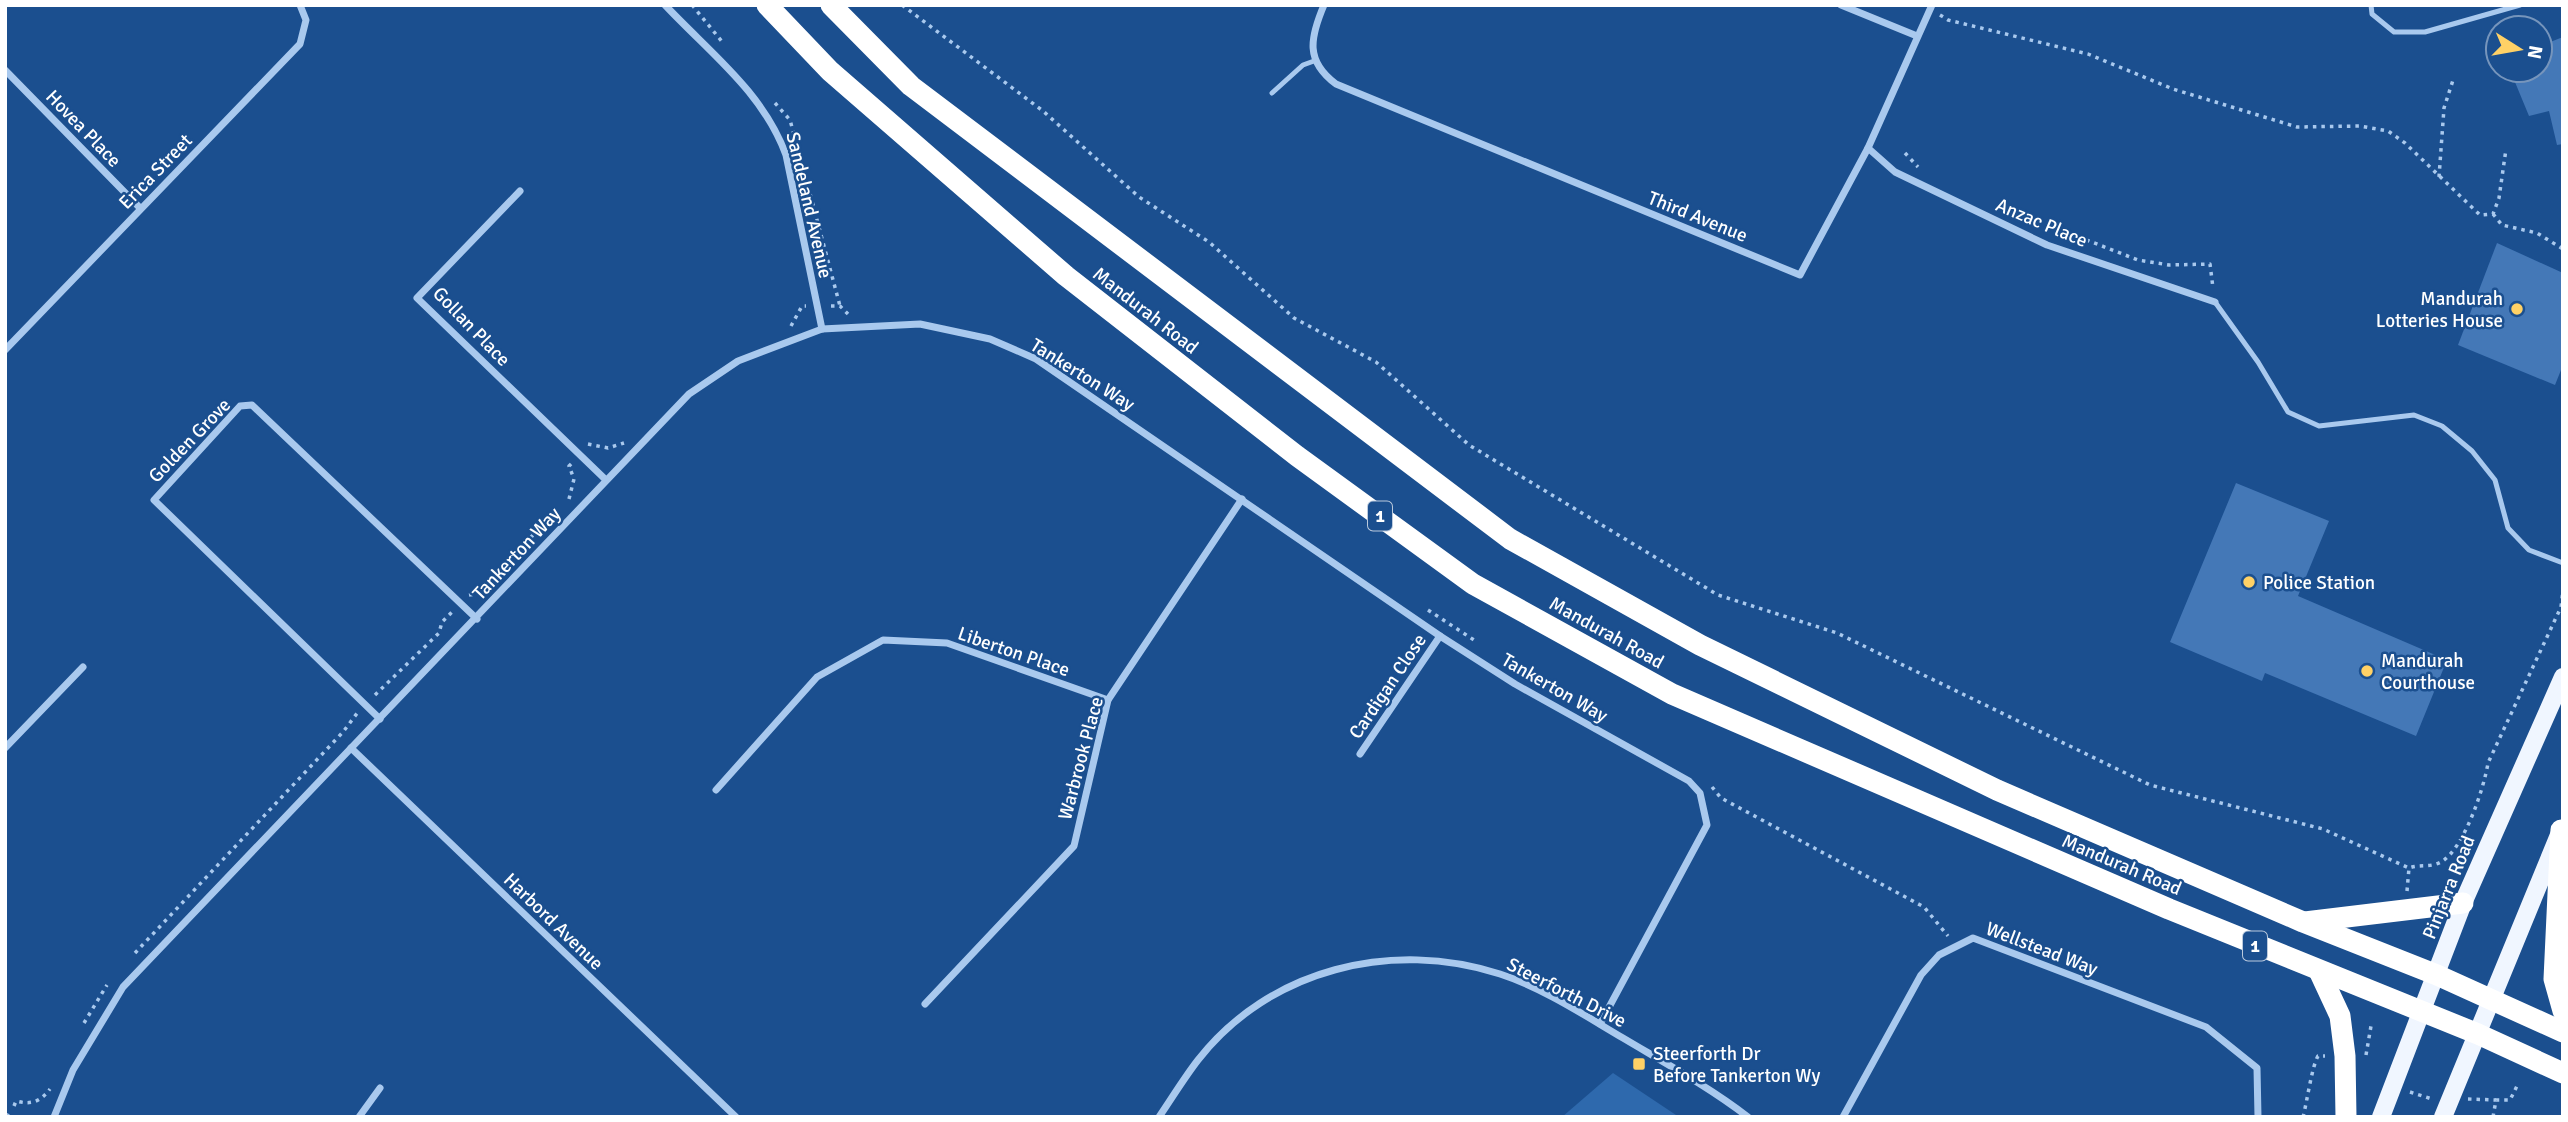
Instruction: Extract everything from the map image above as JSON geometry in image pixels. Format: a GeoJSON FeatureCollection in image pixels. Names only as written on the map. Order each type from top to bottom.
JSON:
{"type":"FeatureCollection","features":[{"type":"Feature","properties":{"kind":"highway","name":"Mandurah Road"},"geometry":{"type":"LineString","coordinates":[[767,5],[830,71],[1066,276],[1297,456],[1473,584],[1672,694],[2319,973],[2478,1034],[2563,1073]]}},
{"type":"Feature","properties":{"kind":"highway","name":"Mandurah Road"},"geometry":{"type":"LineString","coordinates":[[831,5],[911,86],[1510,539],[1700,645],[1985,784],[2303,922],[2437,975],[2563,1032]]}},
{"type":"Feature","properties":{"kind":"highway"},"geometry":{"type":"LineString","coordinates":[[2562,828],[2554,979],[2563,1011]]}},
{"type":"Feature","properties":{"kind":"highway"},"geometry":{"type":"LineString","coordinates":[[2303,922],[2463,903]]}},
{"type":"Feature","properties":{"kind":"highway"},"geometry":{"type":"LineString","coordinates":[[2319,973],[2340,1016],[2345,1056],[2346,1117]]}},
{"type":"Feature","properties":{"kind":"main road","name":"Pinjarra Road"},"geometry":{"type":"LineString","coordinates":[[2381,1117],[2463,903],[2563,677]]}},
{"type":"Feature","properties":{"kind":"main road"},"geometry":{"type":"LineString","coordinates":[[2443,1117],[2506,958],[2562,828]]}},
{"type":"Feature","properties":{"kind":"street","name":"Erica Street"},"geometry":{"type":"LineString","coordinates":[[5,350],[300,44],[306,20],[300,5]]}},
{"type":"Feature","properties":{"kind":"street","name":"Sandeland Avenue"},"geometry":{"type":"LineString","coordinates":[[665,5],[754,95],[776,128],[786,155],[822,329]]}},
{"type":"Feature","properties":{"kind":"street"},"geometry":{"type":"LineString","coordinates":[[1314,61],[1316,25],[1324,5]]}},
{"type":"Feature","properties":{"kind":"street"},"geometry":{"type":"LineString","coordinates":[[1841,5],[1917,36]]}},
{"type":"Feature","properties":{"kind":"street","name":"Third Avenue"},"geometry":{"type":"LineString","coordinates":[[1314,61],[1324,75],[1336,84],[1800,275],[1868,148],[1932,5]]}},
{"type":"Feature","properties":{"kind":"street","name":"Hovea Place"},"geometry":{"type":"LineString","coordinates":[[5,70],[140,208]]}},
{"type":"Feature","properties":{"kind":"street","name":"Anzac Place"},"geometry":{"type":"LineString","coordinates":[[1868,148],[1895,172],[2047,245],[2215,302]]}},
{"type":"Feature","properties":{"kind":"street","name":"Gollan Place"},"geometry":{"type":"LineString","coordinates":[[520,191],[417,298],[606,480]]}},
{"type":"Feature","properties":{"kind":"street","name":"Tankerton Way"},"geometry":{"type":"LineString","coordinates":[[54,1117],[73,1070],[122,987],[477,619],[689,394],[738,361],[822,329],[920,324],[990,339],[1036,359],[1440,636],[1540,698],[1671,770],[1700,793],[1707,825],[1702,839],[1600,1024]]}},
{"type":"Feature","properties":{"kind":"street","name":"Golden Grove"},"geometry":{"type":"LineString","coordinates":[[380,719],[154,500],[240,406],[252,405],[477,619]]}},
{"type":"Feature","properties":{"kind":"street","name":"Warbrook Place"},"geometry":{"type":"LineString","coordinates":[[925,1004],[1074,846],[1108,700],[1242,499]]}},
{"type":"Feature","properties":{"kind":"street","name":"Cardigan Close"},"geometry":{"type":"LineString","coordinates":[[1360,754],[1440,636]]}},
{"type":"Feature","properties":{"kind":"street","name":"Liberton Place"},"geometry":{"type":"LineString","coordinates":[[716,790],[817,677],[883,640],[947,643],[1108,700]]}},
{"type":"Feature","properties":{"kind":"street"},"geometry":{"type":"LineString","coordinates":[[5,748],[83,667]]}},
{"type":"Feature","properties":{"kind":"street","name":"Harbord Avenue"},"geometry":{"type":"LineString","coordinates":[[351,748],[736,1117]]}},
{"type":"Feature","properties":{"kind":"street","name":"Wellstead Way"},"geometry":{"type":"LineString","coordinates":[[1843,1117],[1921,975],[1939,955],[1973,938],[2206,1027],[2257,1068],[2258,1117]]}},
{"type":"Feature","properties":{"kind":"street","name":"Steerforth Drive"},"geometry":{"type":"LineString","coordinates":[[1159,1117],[1199,1058],[1249,1011],[1303,979],[1357,963],[1420,959],[1476,967],[1525,985],[1600,1024],[1712,1091],[1748,1117]]}},
{"type":"Feature","properties":{"kind":"street"},"geometry":{"type":"LineString","coordinates":[[359,1117],[380,1088]]}},
{"type":"Feature","properties":{"kind":"lane"},"geometry":{"type":"LineString","coordinates":[[2371,5],[2372,14],[2394,32],[2425,32],[2484,17]]}},
{"type":"Feature","properties":{"kind":"lane"},"geometry":{"type":"LineString","coordinates":[[2492,5],[2496,14],[2520,5]]}},
{"type":"Feature","properties":{"kind":"lane"},"geometry":{"type":"LineString","coordinates":[[1272,93],[1303,65],[1314,61]]}},
{"type":"Feature","properties":{"kind":"lane"},"geometry":{"type":"LineString","coordinates":[[2215,302],[2258,362],[2288,412],[2319,426],[2414,415],[2442,426],[2472,450],[2495,480],[2508,528],[2529,550],[2563,563]]}},
{"type":"Feature","properties":{"kind":"path"},"geometry":{"type":"LineString","coordinates":[[902,5],[1043,111],[1139,197],[1209,242],[1294,318],[1376,362],[1469,445],[1718,595],[1837,633],[2150,785],[2323,829],[2409,868],[2442,861],[2454,850],[2484,783],[2488,763],[2561,607],[2563,590]]}},
{"type":"Feature","properties":{"kind":"path"},"geometry":{"type":"LineString","coordinates":[[1948,20],[2088,54],[2173,89],[2297,127],[2360,126],[2388,131],[2480,215],[2493,214]]}},
{"type":"Feature","properties":{"kind":"path"},"geometry":{"type":"LineString","coordinates":[[2439,177],[2444,108],[2454,77]]}},
{"type":"Feature","properties":{"kind":"path"},"geometry":{"type":"LineString","coordinates":[[2493,214],[2499,198],[2506,149]]}},
{"type":"Feature","properties":{"kind":"path"},"geometry":{"type":"LineString","coordinates":[[1905,153],[1920,169]]}},
{"type":"Feature","properties":{"kind":"path"},"geometry":{"type":"LineString","coordinates":[[2000,206],[2138,260],[2169,265],[2210,264],[2215,302]]}},
{"type":"Feature","properties":{"kind":"path"},"geometry":{"type":"LineString","coordinates":[[2493,214],[2502,225],[2537,233],[2563,249]]}},
{"type":"Feature","properties":{"kind":"path"},"geometry":{"type":"LineString","coordinates":[[2407,899],[2409,868]]}},
{"type":"Feature","properties":{"kind":"path"},"geometry":{"type":"LineString","coordinates":[[2493,1117],[2496,1100],[2510,1100],[2517,1086]]}},
{"type":"Feature","properties":{"kind":"shaded area"},"geometry":{"type":"Polygon","coordinates":[[[1613,1073],[1679,1117],[1562,1117],[1613,1073]]]}},
{"type":"Feature","properties":{"kind":"building"},"geometry":{"type":"Polygon","coordinates":[[[2563,37],[2563,144],[2557,145],[2549,111],[2529,116],[2516,84],[2554,84],[2554,41],[2563,37]]]}},
{"type":"Feature","properties":{"kind":"building","name":"Mandurah Lotteries House"},"geometry":{"type":"Polygon","coordinates":[[[2497,243],[2563,273],[2563,365],[2555,385],[2458,345],[2497,243]]]}},
{"type":"Feature","properties":{"kind":"building"},"geometry":{"type":"Polygon","coordinates":[[[2236,483],[2329,521],[2298,596],[2447,660],[2416,736],[2265,673],[2262,681],[2170,642],[2236,483]]]}},
{"type":"Feature","properties":{"kind":"place","name":"Mandurah Lotteries House"},"geometry":{"type":"Point","coordinates":[2517,309]}},
{"type":"Feature","properties":{"kind":"place","name":"Police Station"},"geometry":{"type":"Point","coordinates":[2249,582]}},
{"type":"Feature","properties":{"kind":"place","name":"Mandurah Courthouse"},"geometry":{"type":"Point","coordinates":[2367,671]}},
{"type":"Feature","properties":{"kind":"place","name":"Steerforth Dr Before Tankerton Wy"},"geometry":{"type":"Point","coordinates":[1639,1064]}}]}
